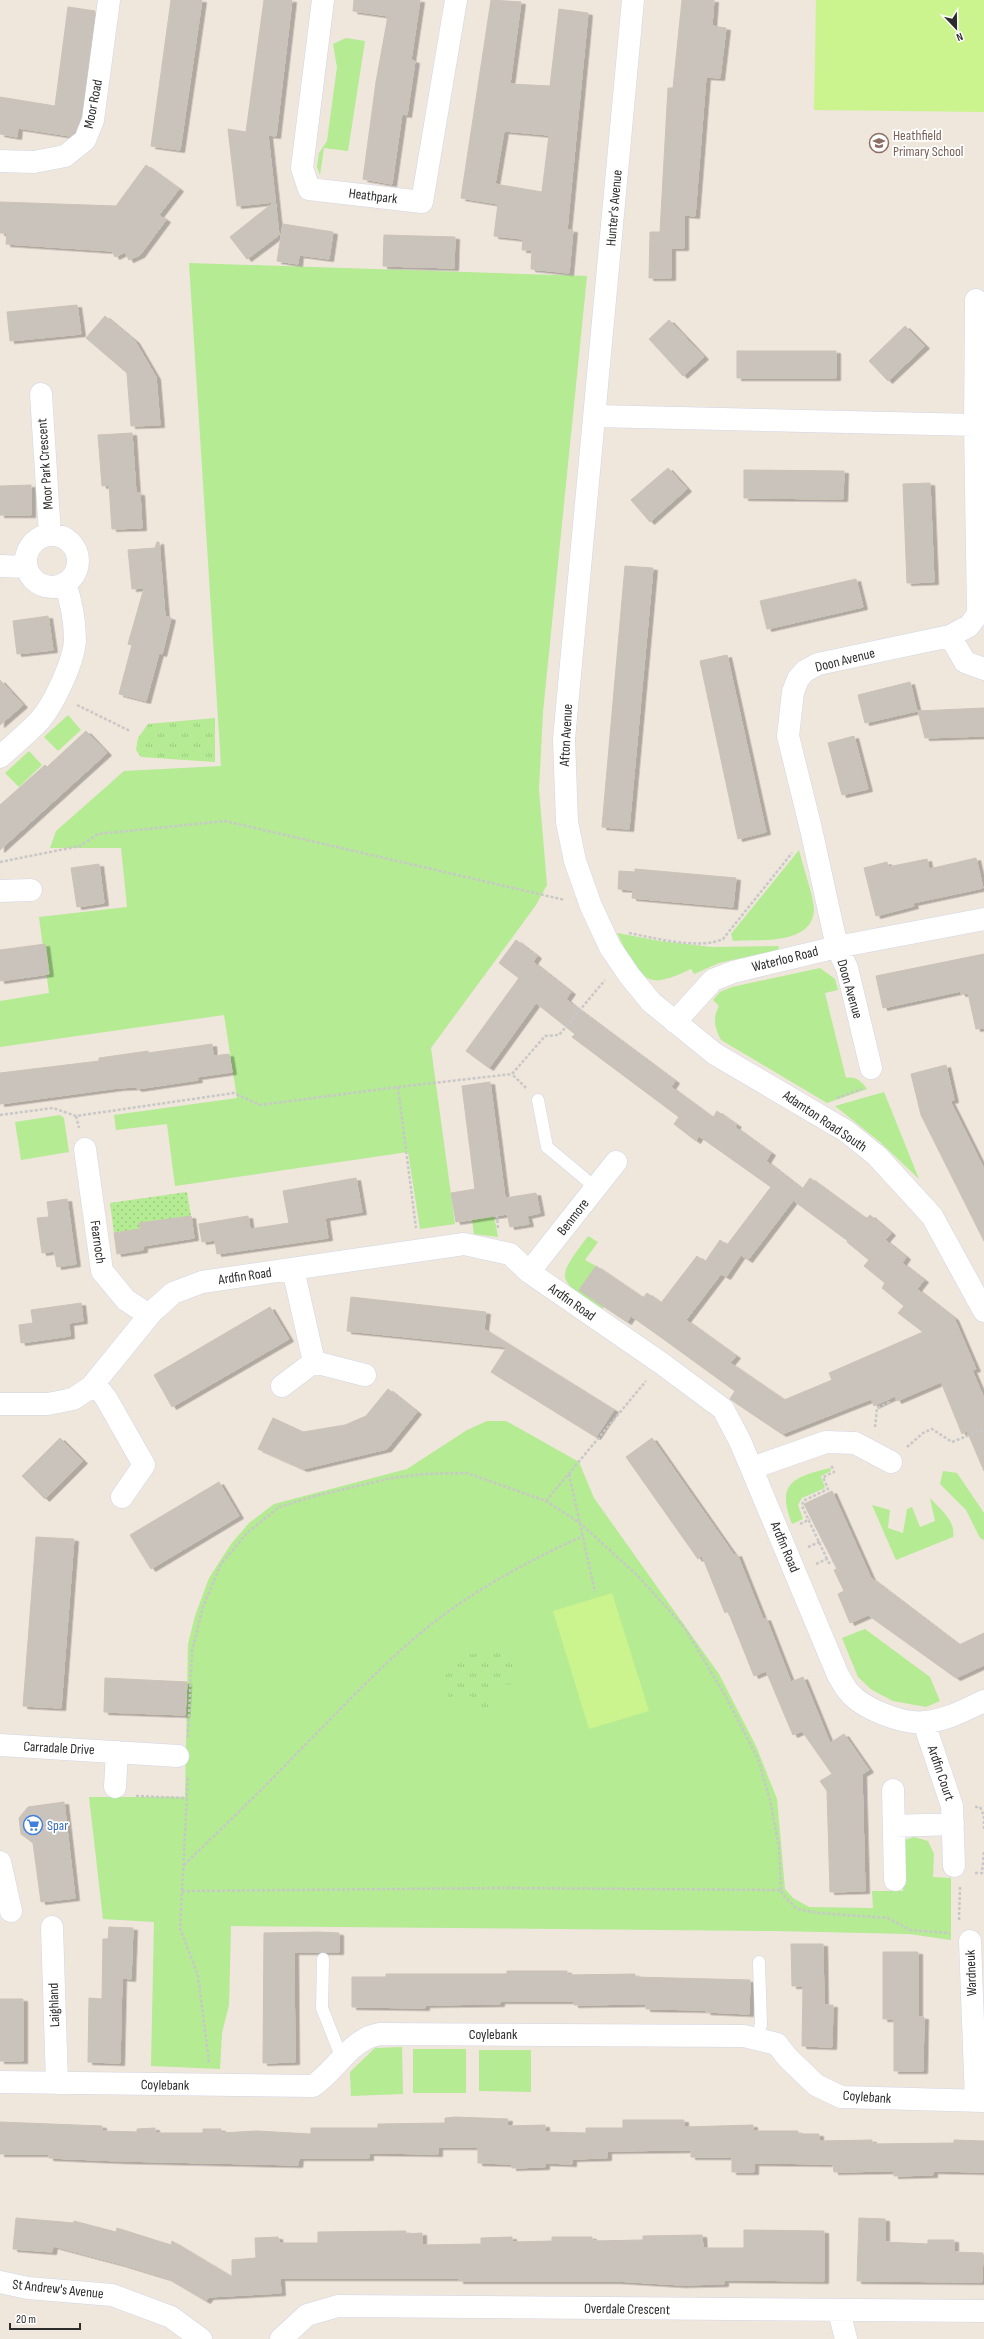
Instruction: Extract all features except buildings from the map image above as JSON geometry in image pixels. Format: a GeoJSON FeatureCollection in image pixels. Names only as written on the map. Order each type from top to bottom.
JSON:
{"type":"FeatureCollection","features":[{"type":"Feature","properties":{"kind":"street","name":"Moor Road"},"geometry":{"type":"LineString","coordinates":[[0,161],[34,162],[65,156],[85,140],[93,120],[109,0]]}},
{"type":"Feature","properties":{"kind":"street","name":"Heathpark"},"geometry":{"type":"LineString","coordinates":[[323,0],[302,168],[309,189],[422,202],[456,0]]}},
{"type":"Feature","properties":{"kind":"street","name":"Hunter's Avenue"},"geometry":{"type":"LineString","coordinates":[[595,416],[633,0]]}},
{"type":"Feature","properties":{"kind":"street","name":"Doon Avenue"},"geometry":{"type":"LineString","coordinates":[[871,1068],[847,968],[837,947],[812,829],[788,736],[793,692],[798,679],[805,671],[818,664],[950,636],[969,626],[978,614],[975,425],[976,300]]}},
{"type":"Feature","properties":{"kind":"street","name":"Moor Park Crescent"},"geometry":{"type":"LineString","coordinates":[[41,394],[50,535]]}},
{"type":"Feature","properties":{"kind":"street"},"geometry":{"type":"LineString","coordinates":[[595,416],[975,425]]}},
{"type":"Feature","properties":{"kind":"street","name":"Afton Avenue"},"geometry":{"type":"LineString","coordinates":[[595,416],[564,739],[567,822],[575,861],[591,906],[610,947],[652,1002],[675,1022]]}},
{"type":"Feature","properties":{"kind":"street"},"geometry":{"type":"LineString","coordinates":[[50,535],[64,537],[73,546],[77,554],[77,566],[73,575],[66,583],[52,587],[39,584],[33,580],[26,567],[26,556],[31,543],[42,536],[50,535]]}},
{"type":"Feature","properties":{"kind":"street"},"geometry":{"type":"LineString","coordinates":[[0,566],[26,567]]}},
{"type":"Feature","properties":{"kind":"street"},"geometry":{"type":"LineString","coordinates":[[0,758],[41,719],[57,694],[75,641],[71,604],[66,583]]}},
{"type":"Feature","properties":{"kind":"street"},"geometry":{"type":"LineString","coordinates":[[950,636],[965,662],[984,669]]}},
{"type":"Feature","properties":{"kind":"street"},"geometry":{"type":"LineString","coordinates":[[0,892],[31,890]]}},
{"type":"Feature","properties":{"kind":"street","name":"Waterloo Road"},"geometry":{"type":"LineString","coordinates":[[675,1022],[713,980],[733,972],[837,947],[984,919]]}},
{"type":"Feature","properties":{"kind":"street","name":"Adamton Road South"},"geometry":{"type":"LineString","coordinates":[[675,1022],[715,1054],[846,1131],[877,1156],[932,1216],[984,1311]]}},
{"type":"Feature","properties":{"kind":"street","name":"Fearnoch"},"geometry":{"type":"LineString","coordinates":[[85,1148],[102,1271],[126,1300],[149,1315]]}},
{"type":"Feature","properties":{"kind":"street","name":"Benmore"},"geometry":{"type":"LineString","coordinates":[[529,1272],[616,1162]]}},
{"type":"Feature","properties":{"kind":"street","name":"Ardfin Road"},"geometry":{"type":"LineString","coordinates":[[0,1404],[48,1404],[73,1399],[94,1383],[149,1315],[173,1293],[202,1282],[464,1244],[510,1254],[529,1272],[661,1363],[723,1410],[740,1441],[838,1675],[848,1691],[861,1703],[878,1712],[896,1718],[924,1723],[952,1716],[984,1701]]}},
{"type":"Feature","properties":{"kind":"street"},"geometry":{"type":"LineString","coordinates":[[293,1269],[314,1362]]}},
{"type":"Feature","properties":{"kind":"street"},"geometry":{"type":"LineString","coordinates":[[314,1362],[365,1375]]}},
{"type":"Feature","properties":{"kind":"street"},"geometry":{"type":"LineString","coordinates":[[282,1386],[314,1362]]}},
{"type":"Feature","properties":{"kind":"street"},"geometry":{"type":"LineString","coordinates":[[94,1383],[106,1398],[144,1465],[122,1497]]}},
{"type":"Feature","properties":{"kind":"street"},"geometry":{"type":"LineString","coordinates":[[752,1468],[826,1442],[855,1443],[891,1462]]}},
{"type":"Feature","properties":{"kind":"street","name":"Ardfin Court"},"geometry":{"type":"LineString","coordinates":[[924,1723],[952,1806],[957,1873]]}},
{"type":"Feature","properties":{"kind":"street","name":"Carradale Drive"},"geometry":{"type":"LineString","coordinates":[[0,1745],[185,1756]]}},
{"type":"Feature","properties":{"kind":"street"},"geometry":{"type":"LineString","coordinates":[[115,1787],[117,1752]]}},
{"type":"Feature","properties":{"kind":"street"},"geometry":{"type":"LineString","coordinates":[[893,1790],[895,1880]]}},
{"type":"Feature","properties":{"kind":"street"},"geometry":{"type":"LineString","coordinates":[[894,1826],[953,1824]]}},
{"type":"Feature","properties":{"kind":"street"},"geometry":{"type":"LineString","coordinates":[[0,1862],[11,1911]]}},
{"type":"Feature","properties":{"kind":"street","name":"Laighland"},"geometry":{"type":"LineString","coordinates":[[52,1927],[57,2083]]}},
{"type":"Feature","properties":{"kind":"street","name":"Wardneuk"},"geometry":{"type":"LineString","coordinates":[[960,1934],[980,2101]]}},
{"type":"Feature","properties":{"kind":"street","name":"Coylebank"},"geometry":{"type":"LineString","coordinates":[[0,2082],[212,2086],[313,2086],[369,2036],[380,2034],[744,2036],[777,2044],[787,2057],[816,2085],[841,2097],[980,2101]]}},
{"type":"Feature","properties":{"kind":"street","name":"St Andrew's Avenue"},"geometry":{"type":"LineString","coordinates":[[0,2282],[28,2288],[112,2295],[171,2317],[201,2339]]}},
{"type":"Feature","properties":{"kind":"street","name":"Overdale Crescent"},"geometry":{"type":"LineString","coordinates":[[281,2339],[307,2315],[338,2306],[984,2312]]}},
{"type":"Feature","properties":{"kind":"street"},"geometry":{"type":"LineString","coordinates":[[839,2311],[846,2339]]}},
{"type":"Feature","properties":{"kind":"lane"},"geometry":{"type":"LineString","coordinates":[[538,1100],[547,1147],[596,1188]]}},
{"type":"Feature","properties":{"kind":"lane"},"geometry":{"type":"LineString","coordinates":[[324,1959],[322,2008],[339,2051],[344,2058]]}},
{"type":"Feature","properties":{"kind":"lane"},"geometry":{"type":"LineString","coordinates":[[756,2038],[761,2025],[759,1962]]}},
{"type":"Feature","properties":{"kind":"path"},"geometry":{"type":"LineString","coordinates":[[57,694],[130,731]]}},
{"type":"Feature","properties":{"kind":"path"},"geometry":{"type":"LineString","coordinates":[[0,862],[80,846],[98,834],[225,821],[591,906]]}},
{"type":"Feature","properties":{"kind":"path"},"geometry":{"type":"LineString","coordinates":[[624,932],[688,942],[715,943],[724,939],[812,829]]}},
{"type":"Feature","properties":{"kind":"path"},"geometry":{"type":"LineString","coordinates":[[0,1115],[53,1108],[76,1116],[234,1093],[260,1105],[512,1074],[545,1036],[559,1035],[620,962]]}},
{"type":"Feature","properties":{"kind":"path"},"geometry":{"type":"LineString","coordinates":[[809,1108],[881,1083],[871,1068]]}},
{"type":"Feature","properties":{"kind":"path"},"geometry":{"type":"LineString","coordinates":[[512,1074],[538,1100]]}},
{"type":"Feature","properties":{"kind":"path"},"geometry":{"type":"LineString","coordinates":[[398,1087],[419,1251]]}},
{"type":"Feature","properties":{"kind":"path"},"geometry":{"type":"LineString","coordinates":[[546,1501],[661,1363]]}},
{"type":"Feature","properties":{"kind":"path"},"geometry":{"type":"LineString","coordinates":[[875,1428],[877,1408],[890,1402],[888,1399]]}},
{"type":"Feature","properties":{"kind":"path"},"geometry":{"type":"LineString","coordinates":[[891,1462],[923,1433],[932,1429],[952,1442],[984,1429]]}},
{"type":"Feature","properties":{"kind":"path"},"geometry":{"type":"LineString","coordinates":[[830,1464],[834,1472],[823,1477],[828,1489],[803,1501],[802,1506],[811,1529],[820,1542],[827,1559],[829,1562],[833,1561]]}},
{"type":"Feature","properties":{"kind":"path"},"geometry":{"type":"LineString","coordinates":[[212,2086],[198,1976],[180,1928],[188,1798],[185,1756],[192,1651],[203,1607],[221,1564],[247,1533],[279,1507],[323,1494],[392,1478],[424,1474],[468,1474],[546,1501],[580,1523],[638,1576],[684,1627],[725,1695],[758,1759],[770,1800],[779,1847],[781,1890],[783,1895],[797,1909],[820,1913],[888,1918],[910,1930],[960,1934],[957,1873]]}},
{"type":"Feature","properties":{"kind":"path"},"geometry":{"type":"LineString","coordinates":[[569,1474],[595,1592]]}},
{"type":"Feature","properties":{"kind":"path"},"geometry":{"type":"LineString","coordinates":[[184,1865],[264,1788],[350,1698],[405,1648],[455,1607],[544,1554],[583,1536]]}},
{"type":"Feature","properties":{"kind":"path"},"geometry":{"type":"LineString","coordinates":[[806,1548],[824,1540]]}},
{"type":"Feature","properties":{"kind":"path"},"geometry":{"type":"LineString","coordinates":[[814,1565],[827,1559]]}},
{"type":"Feature","properties":{"kind":"path"},"geometry":{"type":"LineString","coordinates":[[115,1787],[115,1796],[188,1798]]}},
{"type":"Feature","properties":{"kind":"path"},"geometry":{"type":"LineString","coordinates":[[984,1816],[984,1831]]}},
{"type":"Feature","properties":{"kind":"path"},"geometry":{"type":"LineString","coordinates":[[182,1891],[501,1888],[781,1890]]}},
{"type":"Feature","properties":{"kind":"green space"},"geometry":{"type":"Polygon","coordinates":[[[816,0],[984,0],[984,112],[814,110],[816,0]]]}},
{"type":"Feature","properties":{"kind":"green space"},"geometry":{"type":"Polygon","coordinates":[[[346,38],[365,41],[348,151],[324,148],[320,175],[317,167],[319,153],[327,141],[337,67],[333,44],[346,38]]]}},
{"type":"Feature","properties":{"kind":"green space"},"geometry":{"type":"Polygon","coordinates":[[[189,263],[587,276],[543,712],[539,790],[547,885],[536,905],[431,1048],[455,1224],[420,1229],[408,1152],[175,1186],[167,1124],[116,1130],[114,1115],[237,1098],[224,1015],[0,1047],[0,1001],[49,993],[39,917],[127,907],[121,848],[50,848],[56,831],[124,771],[221,766],[189,263]]]}},
{"type":"Feature","properties":{"kind":"green space"},"geometry":{"type":"Polygon","coordinates":[[[68,715],[81,730],[58,751],[44,737],[68,715]]]}},
{"type":"Feature","properties":{"kind":"green space"},"geometry":{"type":"Polygon","coordinates":[[[215,718],[215,762],[141,757],[136,750],[138,738],[148,724],[215,718]]]}},
{"type":"Feature","properties":{"kind":"green space"},"geometry":{"type":"Polygon","coordinates":[[[29,751],[42,765],[19,787],[5,773],[29,751]]]}},
{"type":"Feature","properties":{"kind":"green space"},"geometry":{"type":"Polygon","coordinates":[[[799,850],[810,889],[814,910],[811,922],[804,930],[794,935],[782,938],[769,940],[733,941],[731,934],[799,850]]]}},
{"type":"Feature","properties":{"kind":"green space"},"geometry":{"type":"Polygon","coordinates":[[[617,933],[660,941],[712,947],[779,946],[778,950],[719,963],[694,974],[691,969],[669,978],[653,980],[646,977],[633,964],[617,933]]]}},
{"type":"Feature","properties":{"kind":"green space"},"geometry":{"type":"Polygon","coordinates":[[[820,968],[835,979],[838,990],[825,993],[846,1078],[858,1080],[867,1089],[827,1103],[721,1040],[715,1023],[719,1006],[713,1000],[720,992],[732,987],[820,968]]]}},
{"type":"Feature","properties":{"kind":"green space"},"geometry":{"type":"Polygon","coordinates":[[[884,1092],[919,1179],[880,1142],[835,1106],[884,1092]]]}},
{"type":"Feature","properties":{"kind":"green space"},"geometry":{"type":"Polygon","coordinates":[[[60,1115],[64,1118],[69,1152],[21,1160],[15,1122],[60,1115]]]}},
{"type":"Feature","properties":{"kind":"green space"},"geometry":{"type":"Polygon","coordinates":[[[187,1192],[191,1216],[139,1223],[140,1229],[114,1233],[110,1203],[187,1192]]]}},
{"type":"Feature","properties":{"kind":"green space"},"geometry":{"type":"Polygon","coordinates":[[[494,1216],[498,1237],[474,1234],[472,1219],[494,1216]]]}},
{"type":"Feature","properties":{"kind":"green space"},"geometry":{"type":"Polygon","coordinates":[[[588,1236],[598,1242],[585,1260],[596,1266],[580,1290],[604,1307],[601,1310],[576,1291],[565,1278],[570,1262],[588,1236]]]}},
{"type":"Feature","properties":{"kind":"green space"},"geometry":{"type":"Polygon","coordinates":[[[487,1421],[506,1421],[579,1462],[594,1498],[719,1674],[756,1746],[777,1799],[785,1889],[793,1898],[809,1907],[873,1908],[872,1891],[903,1891],[900,1848],[905,1840],[914,1837],[928,1841],[934,1854],[933,1877],[951,1878],[951,1940],[909,1934],[775,1931],[231,1926],[229,2005],[222,2033],[220,2069],[151,2066],[154,1922],[103,1919],[89,1797],[185,1797],[188,1644],[195,1616],[209,1578],[231,1544],[249,1523],[274,1504],[407,1469],[467,1430],[487,1421]]]}},
{"type":"Feature","properties":{"kind":"green space"},"geometry":{"type":"Polygon","coordinates":[[[830,1468],[831,1471],[821,1476],[825,1488],[802,1498],[798,1505],[803,1519],[792,1524],[786,1499],[787,1491],[791,1484],[797,1479],[806,1475],[830,1468]]]}},
{"type":"Feature","properties":{"kind":"green space"},"geometry":{"type":"Polygon","coordinates":[[[943,1471],[957,1473],[984,1513],[984,1540],[980,1538],[966,1510],[940,1484],[943,1471]]]}},
{"type":"Feature","properties":{"kind":"green space"},"geometry":{"type":"Polygon","coordinates":[[[930,1498],[943,1511],[950,1521],[953,1537],[896,1560],[872,1505],[890,1510],[888,1528],[903,1533],[907,1509],[912,1507],[920,1527],[935,1521],[930,1498]]]}},
{"type":"Feature","properties":{"kind":"green space"},"geometry":{"type":"Polygon","coordinates":[[[612,1593],[649,1711],[589,1729],[553,1611],[612,1593]]]}},
{"type":"Feature","properties":{"kind":"green space"},"geometry":{"type":"Polygon","coordinates":[[[865,1629],[930,1677],[940,1701],[926,1707],[893,1701],[872,1690],[858,1677],[842,1638],[865,1629]]]}},
{"type":"Feature","properties":{"kind":"green space"},"geometry":{"type":"Polygon","coordinates":[[[511,1651],[514,1684],[490,1687],[490,1695],[487,1696],[488,1708],[473,1711],[472,1696],[449,1699],[445,1670],[450,1661],[458,1655],[511,1651]]]}},
{"type":"Feature","properties":{"kind":"green space"},"geometry":{"type":"Polygon","coordinates":[[[402,2047],[403,2094],[351,2096],[350,2072],[375,2048],[402,2047]]]}},
{"type":"Feature","properties":{"kind":"green space"},"geometry":{"type":"Polygon","coordinates":[[[413,2049],[466,2049],[466,2093],[413,2093],[413,2049]]]}},
{"type":"Feature","properties":{"kind":"green space"},"geometry":{"type":"Polygon","coordinates":[[[479,2050],[531,2050],[531,2092],[479,2091],[479,2050]]]}},
{"type":"Feature","properties":{"kind":"place","name":"Heathfield Primary School"},"geometry":{"type":"Point","coordinates":[879,143]}},
{"type":"Feature","properties":{"kind":"place","name":"Spar"},"geometry":{"type":"Point","coordinates":[33,1825]}}]}
